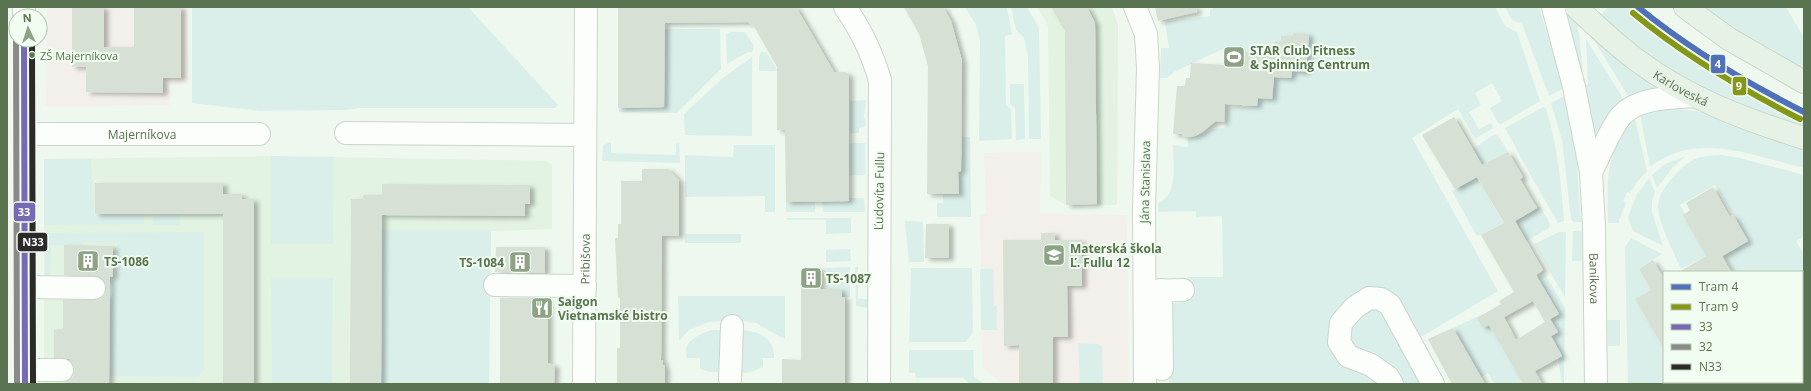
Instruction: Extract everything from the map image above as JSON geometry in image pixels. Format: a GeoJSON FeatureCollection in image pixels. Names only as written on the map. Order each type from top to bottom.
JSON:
{"type":"FeatureCollection","features":[{"type":"Feature","properties":{"kind":"main road","name":"Karloveská"},"geometry":{"type":"LineString","coordinates":[[1576,7],[1610,39],[1639,62],[1694,96],[1750,120],[1804,138]]}},
{"type":"Feature","properties":{"kind":"main road"},"geometry":{"type":"LineString","coordinates":[[1685,7],[1729,39],[1804,82]]}},
{"type":"Feature","properties":{"kind":"street","name":"Pribišova"},"geometry":{"type":"LineString","coordinates":[[584,384],[586,7]]}},
{"type":"Feature","properties":{"kind":"street","name":"Ľudovíta Fullu"},"geometry":{"type":"LineString","coordinates":[[845,7],[862,34],[872,54],[880,80],[879,384]]}},
{"type":"Feature","properties":{"kind":"street","name":"Jána Stanislava"},"geometry":{"type":"LineString","coordinates":[[1135,7],[1146,34],[1148,68],[1144,217],[1153,290],[1145,384]]}},
{"type":"Feature","properties":{"kind":"street","name":"Baníkova"},"geometry":{"type":"LineString","coordinates":[[1553,7],[1574,87],[1591,172],[1594,227],[1596,384]]}},
{"type":"Feature","properties":{"kind":"street"},"geometry":{"type":"LineString","coordinates":[[24,48],[26,287],[25,377],[62,370]]}},
{"type":"Feature","properties":{"kind":"street"},"geometry":{"type":"LineString","coordinates":[[1591,172],[1621,116],[1632,107],[1657,99],[1694,96]]}},
{"type":"Feature","properties":{"kind":"street"},"geometry":{"type":"LineString","coordinates":[[346,133],[585,135]]}},
{"type":"Feature","properties":{"kind":"street","name":"Majerníkova"},"geometry":{"type":"LineString","coordinates":[[24,134],[259,134]]}},
{"type":"Feature","properties":{"kind":"street"},"geometry":{"type":"LineString","coordinates":[[495,285],[585,286]]}},
{"type":"Feature","properties":{"kind":"street"},"geometry":{"type":"LineString","coordinates":[[26,287],[94,288]]}},
{"type":"Feature","properties":{"kind":"street"},"geometry":{"type":"LineString","coordinates":[[1162,369],[1153,290],[1183,290]]}},
{"type":"Feature","properties":{"kind":"street"},"geometry":{"type":"LineString","coordinates":[[1392,384],[1388,377],[1371,365],[1348,356],[1340,342],[1341,324],[1354,308],[1369,298],[1381,299],[1390,305],[1433,384]]}},
{"type":"Feature","properties":{"kind":"street"},"geometry":{"type":"LineString","coordinates":[[730,380],[732,326]]}},
{"type":"Feature","properties":{"kind":"shaded area"},"geometry":{"type":"Polygon","coordinates":[[[187,7],[188,83],[170,85],[170,105],[46,106],[47,48],[48,48],[47,8],[187,7]]]}},
{"type":"Feature","properties":{"kind":"shaded area"},"geometry":{"type":"Polygon","coordinates":[[[192,7],[468,7],[558,105],[555,108],[360,108],[346,110],[260,111],[192,103],[192,7]]]}},
{"type":"Feature","properties":{"kind":"shaded area"},"geometry":{"type":"Polygon","coordinates":[[[965,7],[1007,7],[1012,34],[1005,36],[1006,105],[1011,110],[1012,139],[979,141],[980,41],[976,25],[965,7]]]}},
{"type":"Feature","properties":{"kind":"shaded area"},"geometry":{"type":"Polygon","coordinates":[[[1011,7],[1027,7],[1039,28],[1041,139],[1029,139],[1028,57],[1024,38],[1016,30],[1011,7]]]}},
{"type":"Feature","properties":{"kind":"shaded area"},"geometry":{"type":"Polygon","coordinates":[[[1037,7],[1112,7],[1118,25],[1117,205],[1066,205],[1050,196],[1048,26],[1037,7]]]}},
{"type":"Feature","properties":{"kind":"shaded area"},"geometry":{"type":"Polygon","coordinates":[[[1215,7],[1495,7],[1505,26],[1517,32],[1540,101],[1501,124],[1498,123],[1490,108],[1502,101],[1492,83],[1475,93],[1481,105],[1469,112],[1479,129],[1491,123],[1493,128],[1475,139],[1458,109],[1412,138],[1498,291],[1416,340],[1391,296],[1335,327],[1387,384],[1169,384],[1170,304],[1187,302],[1187,277],[1223,277],[1222,216],[1196,217],[1196,211],[1158,212],[1158,203],[1165,199],[1172,186],[1174,170],[1173,145],[1188,147],[1188,139],[1214,129],[1225,128],[1228,108],[1257,106],[1258,98],[1272,99],[1274,77],[1291,78],[1292,71],[1306,71],[1309,34],[1293,33],[1293,36],[1281,36],[1281,42],[1275,42],[1275,46],[1260,46],[1259,49],[1248,49],[1247,55],[1241,51],[1227,50],[1225,48],[1174,72],[1167,78],[1160,78],[1161,48],[1169,48],[1165,23],[1168,21],[1210,16],[1210,10],[1215,7]]]}},
{"type":"Feature","properties":{"kind":"shaded area"},"geometry":{"type":"Polygon","coordinates":[[[1505,7],[1539,7],[1564,88],[1549,96],[1522,24],[1512,20],[1505,7]]]}},
{"type":"Feature","properties":{"kind":"shaded area"},"geometry":{"type":"Polygon","coordinates":[[[1563,7],[1580,25],[1577,28],[1579,32],[1583,77],[1563,7]]]}},
{"type":"Feature","properties":{"kind":"shaded area"},"geometry":{"type":"Polygon","coordinates":[[[1608,7],[1632,7],[1669,36],[1718,69],[1766,97],[1804,116],[1804,128],[1764,114],[1707,90],[1652,59],[1600,17],[1608,7]]]}},
{"type":"Feature","properties":{"kind":"shaded area"},"geometry":{"type":"Polygon","coordinates":[[[1700,7],[1786,7],[1804,38],[1804,71],[1700,7]]]}},
{"type":"Feature","properties":{"kind":"shaded area"},"geometry":{"type":"Polygon","coordinates":[[[665,29],[720,29],[721,69],[677,113],[619,112],[619,108],[664,107],[665,29]]]}},
{"type":"Feature","properties":{"kind":"shaded area"},"geometry":{"type":"Polygon","coordinates":[[[730,32],[745,32],[754,46],[752,52],[748,52],[727,64],[726,35],[730,32]]]}},
{"type":"Feature","properties":{"kind":"shaded area"},"geometry":{"type":"Polygon","coordinates":[[[1591,35],[1665,89],[1629,98],[1591,35]]]}},
{"type":"Feature","properties":{"kind":"shaded area"},"geometry":{"type":"Polygon","coordinates":[[[1586,39],[1624,100],[1599,134],[1593,133],[1583,86],[1588,84],[1586,39]]]}},
{"type":"Feature","properties":{"kind":"shaded area"},"geometry":{"type":"Polygon","coordinates":[[[761,52],[766,52],[778,71],[759,71],[759,57],[761,52]]]}},
{"type":"Feature","properties":{"kind":"shaded area"},"geometry":{"type":"Polygon","coordinates":[[[752,57],[752,136],[685,135],[684,114],[724,77],[752,57]]]}},
{"type":"Feature","properties":{"kind":"shaded area"},"geometry":{"type":"Polygon","coordinates":[[[1010,84],[1024,84],[1025,139],[1016,140],[1015,108],[1010,104],[1010,84]]]}},
{"type":"Feature","properties":{"kind":"shaded area"},"geometry":{"type":"Polygon","coordinates":[[[1566,95],[1576,150],[1581,222],[1574,222],[1571,220],[1562,140],[1551,103],[1566,95]]]}},
{"type":"Feature","properties":{"kind":"shaded area"},"geometry":{"type":"Polygon","coordinates":[[[866,100],[864,118],[865,127],[859,128],[859,133],[850,133],[850,101],[866,100]]]}},
{"type":"Feature","properties":{"kind":"shaded area"},"geometry":{"type":"Polygon","coordinates":[[[1543,107],[1546,109],[1550,123],[1562,193],[1564,221],[1558,223],[1505,128],[1543,107]]]}},
{"type":"Feature","properties":{"kind":"shaded area"},"geometry":{"type":"Polygon","coordinates":[[[1671,108],[1702,112],[1804,147],[1804,168],[1746,153],[1726,149],[1706,148],[1686,150],[1668,156],[1650,167],[1640,114],[1650,110],[1671,108]]]}},
{"type":"Feature","properties":{"kind":"shaded area"},"geometry":{"type":"Polygon","coordinates":[[[1633,118],[1636,122],[1647,171],[1630,193],[1627,192],[1623,201],[1626,203],[1618,223],[1608,223],[1608,180],[1613,155],[1624,130],[1633,118]]]}},
{"type":"Feature","properties":{"kind":"shaded area"},"geometry":{"type":"Polygon","coordinates":[[[1495,134],[1498,136],[1508,152],[1484,168],[1473,149],[1495,134]]]}},
{"type":"Feature","properties":{"kind":"shaded area"},"geometry":{"type":"Polygon","coordinates":[[[959,137],[970,137],[971,217],[937,217],[937,203],[943,203],[943,194],[959,194],[958,172],[961,171],[961,161],[959,155],[962,155],[959,137]]]}},
{"type":"Feature","properties":{"kind":"shaded area"},"geometry":{"type":"Polygon","coordinates":[[[611,142],[611,153],[676,155],[676,144],[679,143],[680,163],[602,161],[603,145],[611,142]]]}},
{"type":"Feature","properties":{"kind":"shaded area"},"geometry":{"type":"Polygon","coordinates":[[[848,143],[865,143],[865,175],[849,175],[848,143]]]}},
{"type":"Feature","properties":{"kind":"shaded area"},"geometry":{"type":"Polygon","coordinates":[[[734,145],[775,145],[775,212],[765,212],[765,196],[685,197],[685,155],[733,157],[734,145]]]}},
{"type":"Feature","properties":{"kind":"shaded area","name":"Materská škola Ľ. Fullu 12"},"geometry":{"type":"Polygon","coordinates":[[[1041,152],[1040,214],[1127,215],[1129,384],[1003,384],[983,368],[980,214],[986,214],[984,153],[1041,152]]]}},
{"type":"Feature","properties":{"kind":"shaded area"},"geometry":{"type":"Polygon","coordinates":[[[1720,155],[1740,158],[1804,175],[1804,236],[1796,241],[1804,255],[1804,340],[1803,271],[1732,271],[1724,256],[1749,241],[1715,185],[1680,205],[1708,255],[1681,269],[1663,229],[1658,205],[1662,193],[1674,176],[1689,162],[1706,156],[1720,155]]]}},
{"type":"Feature","properties":{"kind":"shaded area"},"geometry":{"type":"Polygon","coordinates":[[[271,156],[546,161],[552,165],[552,229],[491,231],[489,384],[44,384],[44,159],[271,156]]]}},
{"type":"Feature","properties":{"kind":"shaded area"},"geometry":{"type":"Polygon","coordinates":[[[271,156],[334,157],[333,244],[271,244],[271,156]]]}},
{"type":"Feature","properties":{"kind":"shaded area"},"geometry":{"type":"Polygon","coordinates":[[[1686,156],[1673,167],[1657,188],[1652,175],[1665,164],[1686,156]]]}},
{"type":"Feature","properties":{"kind":"shaded area"},"geometry":{"type":"Polygon","coordinates":[[[44,159],[91,159],[94,215],[144,215],[144,224],[44,225],[44,159]]]}},
{"type":"Feature","properties":{"kind":"shaded area"},"geometry":{"type":"Polygon","coordinates":[[[1477,177],[1503,223],[1477,236],[1452,191],[1477,177]]]}},
{"type":"Feature","properties":{"kind":"shaded area"},"geometry":{"type":"Polygon","coordinates":[[[1649,178],[1655,192],[1652,202],[1652,212],[1663,246],[1633,231],[1628,217],[1636,196],[1649,178]]]}},
{"type":"Feature","properties":{"kind":"shaded area"},"geometry":{"type":"Polygon","coordinates":[[[849,198],[864,198],[865,212],[823,212],[822,201],[849,201],[849,198]]]}},
{"type":"Feature","properties":{"kind":"shaded area"},"geometry":{"type":"Polygon","coordinates":[[[815,201],[815,212],[786,212],[786,202],[815,201]]]}},
{"type":"Feature","properties":{"kind":"shaded area"},"geometry":{"type":"Polygon","coordinates":[[[1540,206],[1550,224],[1549,228],[1526,241],[1515,221],[1540,206]]]}},
{"type":"Feature","properties":{"kind":"shaded area"},"geometry":{"type":"Polygon","coordinates":[[[153,215],[180,215],[179,225],[152,225],[153,215]]]}},
{"type":"Feature","properties":{"kind":"shaded area"},"geometry":{"type":"Polygon","coordinates":[[[787,218],[851,218],[851,233],[826,234],[826,220],[787,220],[787,218]]]}},
{"type":"Feature","properties":{"kind":"shaded area"},"geometry":{"type":"Polygon","coordinates":[[[905,221],[923,222],[924,262],[909,262],[905,221]]]}},
{"type":"Feature","properties":{"kind":"shaded area"},"geometry":{"type":"Polygon","coordinates":[[[382,230],[491,230],[489,384],[381,384],[382,230]]]}},
{"type":"Feature","properties":{"kind":"shaded area"},"geometry":{"type":"Polygon","coordinates":[[[1573,231],[1582,231],[1582,261],[1572,261],[1573,231]]]}},
{"type":"Feature","properties":{"kind":"shaded area"},"geometry":{"type":"Polygon","coordinates":[[[204,232],[204,370],[198,377],[110,376],[110,279],[116,278],[117,243],[83,242],[83,245],[51,245],[50,281],[45,281],[45,233],[204,232]]]}},
{"type":"Feature","properties":{"kind":"shaded area"},"geometry":{"type":"Polygon","coordinates":[[[1559,232],[1566,232],[1565,298],[1534,244],[1559,232]]]}},
{"type":"Feature","properties":{"kind":"shaded area"},"geometry":{"type":"Polygon","coordinates":[[[685,234],[741,234],[741,243],[685,243],[685,234]]]}},
{"type":"Feature","properties":{"kind":"shaded area"},"geometry":{"type":"Polygon","coordinates":[[[1631,238],[1662,254],[1639,269],[1651,290],[1635,299],[1663,347],[1663,383],[1684,384],[1628,384],[1625,247],[1631,238]]]}},
{"type":"Feature","properties":{"kind":"shaded area"},"geometry":{"type":"Polygon","coordinates":[[[850,249],[851,261],[826,262],[826,250],[850,249]]]}},
{"type":"Feature","properties":{"kind":"shaded area"},"geometry":{"type":"Polygon","coordinates":[[[850,267],[850,297],[842,297],[842,289],[827,289],[827,268],[850,267]]]}},
{"type":"Feature","properties":{"kind":"shaded area"},"geometry":{"type":"Polygon","coordinates":[[[855,267],[858,267],[858,299],[870,299],[871,305],[868,308],[856,306],[855,267]]]}},
{"type":"Feature","properties":{"kind":"shaded area"},"geometry":{"type":"Polygon","coordinates":[[[911,268],[972,268],[973,332],[966,342],[909,342],[911,268]]]}},
{"type":"Feature","properties":{"kind":"shaded area"},"geometry":{"type":"Polygon","coordinates":[[[991,268],[993,270],[994,306],[997,306],[997,330],[981,330],[980,269],[991,268]]]}},
{"type":"Feature","properties":{"kind":"shaded area"},"geometry":{"type":"Polygon","coordinates":[[[1545,274],[1565,308],[1564,384],[1562,384],[1558,359],[1562,356],[1551,336],[1558,332],[1550,319],[1559,314],[1537,279],[1545,274]]]}},
{"type":"Feature","properties":{"kind":"shaded area"},"geometry":{"type":"Polygon","coordinates":[[[271,278],[333,278],[332,384],[272,384],[271,278]]]}},
{"type":"Feature","properties":{"kind":"shaded area"},"geometry":{"type":"Polygon","coordinates":[[[678,296],[785,296],[785,338],[782,338],[756,323],[734,320],[709,322],[689,330],[679,341],[678,296]]]}},
{"type":"Feature","properties":{"kind":"shaded area"},"geometry":{"type":"Polygon","coordinates":[[[1381,305],[1427,384],[1396,384],[1345,340],[1358,311],[1381,305]]]}},
{"type":"Feature","properties":{"kind":"shaded area"},"geometry":{"type":"Polygon","coordinates":[[[1483,314],[1523,384],[1494,384],[1488,373],[1481,378],[1453,328],[1483,314]]]}},
{"type":"Feature","properties":{"kind":"shaded area"},"geometry":{"type":"Polygon","coordinates":[[[1607,320],[1620,320],[1620,346],[1608,346],[1607,320]]]}},
{"type":"Feature","properties":{"kind":"shaded area"},"geometry":{"type":"Polygon","coordinates":[[[711,330],[726,330],[720,372],[710,372],[700,369],[700,358],[687,358],[686,352],[689,343],[711,330]]]}},
{"type":"Feature","properties":{"kind":"shaded area"},"geometry":{"type":"Polygon","coordinates":[[[737,330],[751,331],[768,339],[773,350],[774,358],[763,358],[763,367],[751,372],[739,373],[737,330]]]}},
{"type":"Feature","properties":{"kind":"shaded area"},"geometry":{"type":"Polygon","coordinates":[[[1078,343],[1098,344],[1102,347],[1103,384],[1080,384],[1078,343]]]}},
{"type":"Feature","properties":{"kind":"shaded area"},"geometry":{"type":"Polygon","coordinates":[[[909,350],[973,350],[974,377],[984,384],[970,384],[963,378],[916,378],[915,373],[909,373],[909,350]]]}},
{"type":"Feature","properties":{"kind":"building"},"geometry":{"type":"Polygon","coordinates":[[[72,7],[104,7],[104,47],[134,47],[134,7],[181,7],[181,78],[163,78],[163,93],[86,92],[86,67],[72,67],[72,7]]]}},
{"type":"Feature","properties":{"kind":"building"},"geometry":{"type":"Polygon","coordinates":[[[618,7],[796,7],[834,72],[846,72],[846,74],[849,74],[849,201],[786,202],[785,130],[777,130],[777,67],[754,26],[748,22],[665,23],[664,107],[618,108],[618,7]]]}},
{"type":"Feature","properties":{"kind":"building"},"geometry":{"type":"Polygon","coordinates":[[[904,7],[943,7],[951,21],[962,61],[961,171],[958,172],[959,194],[927,194],[928,66],[919,34],[904,7]]]}},
{"type":"Feature","properties":{"kind":"building"},"geometry":{"type":"Polygon","coordinates":[[[1051,7],[1087,7],[1095,23],[1097,204],[1066,205],[1065,31],[1051,7]]]}},
{"type":"Feature","properties":{"kind":"building"},"geometry":{"type":"Polygon","coordinates":[[[1155,7],[1196,7],[1197,12],[1158,21],[1155,7]]]}},
{"type":"Feature","properties":{"kind":"building"},"geometry":{"type":"Polygon","coordinates":[[[1293,33],[1309,34],[1306,72],[1292,71],[1291,78],[1274,77],[1272,99],[1258,98],[1257,106],[1225,104],[1224,122],[1216,121],[1195,136],[1182,137],[1182,134],[1173,134],[1177,86],[1185,86],[1186,78],[1190,78],[1191,63],[1226,65],[1227,50],[1248,52],[1248,49],[1259,49],[1260,46],[1275,46],[1275,41],[1281,42],[1281,36],[1293,36],[1293,33]]]}},
{"type":"Feature","properties":{"kind":"building"},"geometry":{"type":"Polygon","coordinates":[[[1454,117],[1482,165],[1508,152],[1523,177],[1520,179],[1537,208],[1515,221],[1543,270],[1536,275],[1559,314],[1550,319],[1558,332],[1551,336],[1562,356],[1535,371],[1542,384],[1523,384],[1489,325],[1483,328],[1477,318],[1501,304],[1499,301],[1514,292],[1481,235],[1504,223],[1477,177],[1455,189],[1422,135],[1454,117]],[[1533,301],[1504,317],[1516,340],[1545,322],[1533,301]]]}},
{"type":"Feature","properties":{"kind":"building"},"geometry":{"type":"Polygon","coordinates":[[[642,169],[668,169],[679,180],[679,236],[662,236],[661,360],[663,360],[663,365],[665,366],[665,384],[617,384],[617,348],[620,348],[620,298],[618,298],[615,238],[618,238],[618,224],[621,224],[621,181],[642,181],[642,169]]]}},
{"type":"Feature","properties":{"kind":"building"},"geometry":{"type":"Polygon","coordinates":[[[95,183],[223,183],[223,194],[242,194],[242,199],[254,199],[254,384],[223,384],[223,214],[95,214],[95,183]]]}},
{"type":"Feature","properties":{"kind":"building"},"geometry":{"type":"Polygon","coordinates":[[[382,184],[530,185],[530,204],[525,204],[525,216],[382,215],[381,384],[350,384],[351,199],[363,199],[363,195],[382,195],[382,184]]]}},
{"type":"Feature","properties":{"kind":"building"},"geometry":{"type":"Polygon","coordinates":[[[1713,187],[1730,217],[1733,215],[1748,241],[1722,256],[1730,271],[1681,271],[1706,256],[1683,215],[1690,210],[1686,203],[1713,187]]]}},
{"type":"Feature","properties":{"kind":"building"},"geometry":{"type":"Polygon","coordinates":[[[926,224],[949,224],[949,258],[925,258],[926,224]]]}},
{"type":"Feature","properties":{"kind":"building"},"geometry":{"type":"Polygon","coordinates":[[[1041,233],[1055,233],[1055,240],[1082,240],[1082,286],[1067,286],[1068,337],[1053,337],[1053,384],[1019,384],[1019,345],[1004,346],[1003,240],[1041,240],[1041,233]]]}},
{"type":"Feature","properties":{"kind":"building"},"geometry":{"type":"Polygon","coordinates":[[[64,245],[113,246],[113,277],[110,277],[109,384],[62,384],[73,377],[74,370],[73,364],[69,359],[54,358],[54,330],[63,329],[63,300],[100,299],[105,294],[106,288],[105,282],[100,277],[64,275],[64,245]]]}},
{"type":"Feature","properties":{"kind":"building","name":"TS-1084"},"geometry":{"type":"Polygon","coordinates":[[[496,247],[545,247],[545,273],[495,272],[496,247]]]}},
{"type":"Feature","properties":{"kind":"building"},"geometry":{"type":"Polygon","coordinates":[[[1653,260],[1663,277],[1663,347],[1635,299],[1651,290],[1639,269],[1653,260]]]}},
{"type":"Feature","properties":{"kind":"building"},"geometry":{"type":"Polygon","coordinates":[[[801,268],[821,268],[821,289],[842,289],[842,297],[845,297],[845,384],[782,384],[782,359],[801,360],[801,268]]]}},
{"type":"Feature","properties":{"kind":"building"},"geometry":{"type":"Polygon","coordinates":[[[500,298],[545,298],[545,301],[548,301],[548,363],[555,365],[554,384],[500,384],[500,298]]]}},
{"type":"Feature","properties":{"kind":"building"},"geometry":{"type":"Polygon","coordinates":[[[1453,328],[1485,384],[1452,384],[1428,339],[1453,328]]]}},
{"type":"Feature","properties":{"kind":"tram line","name":"4"},"geometry":{"type":"LineString","coordinates":[[1638,7],[1697,51],[1760,89],[1804,112]]}},
{"type":"Feature","properties":{"kind":"tram line","name":"9"},"geometry":{"type":"LineString","coordinates":[[1633,13],[1693,58],[1756,96],[1800,119]]}},
{"type":"Feature","properties":{"kind":"transit line","name":"32"},"geometry":{"type":"LineString","coordinates":[[16,48],[17,384]]}},
{"type":"Feature","properties":{"kind":"transit line","name":"33"},"geometry":{"type":"LineString","coordinates":[[24,48],[25,384]]}},
{"type":"Feature","properties":{"kind":"transit line","name":"N33"},"geometry":{"type":"LineString","coordinates":[[32,48],[33,384]]}},
{"type":"Feature","properties":{"kind":"place","name":"ZŠ Majerníkova"},"geometry":{"type":"Point","coordinates":[32,55]}},
{"type":"Feature","properties":{"kind":"place","name":"STAR Club Fitness & Spinning Centrum"},"geometry":{"type":"Point","coordinates":[1234,57]}},
{"type":"Feature","properties":{"kind":"place","name":"Materská škola Ľ. Fullu 12"},"geometry":{"type":"Point","coordinates":[1054,255]}},
{"type":"Feature","properties":{"kind":"place","name":"TS-1086"},"geometry":{"type":"Point","coordinates":[88,261]}},
{"type":"Feature","properties":{"kind":"place","name":"TS-1084"},"geometry":{"type":"Point","coordinates":[520,262]}},
{"type":"Feature","properties":{"kind":"place","name":"TS-1087"},"geometry":{"type":"Point","coordinates":[811,278]}},
{"type":"Feature","properties":{"kind":"place","name":"Saigon Vietnamské bistro"},"geometry":{"type":"Point","coordinates":[542,308]}}]}
